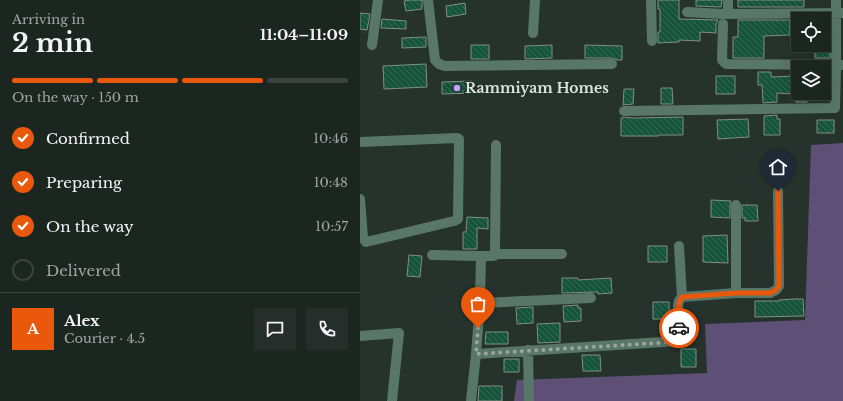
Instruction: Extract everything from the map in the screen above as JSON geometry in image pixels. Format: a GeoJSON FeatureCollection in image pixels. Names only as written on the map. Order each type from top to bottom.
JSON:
{"type":"FeatureCollection","features":[{"type":"Feature","properties":{"kind":"street"},"geometry":{"type":"LineString","coordinates":[[372,45],[378,0]]}},
{"type":"Feature","properties":{"kind":"street"},"geometry":{"type":"LineString","coordinates":[[428,0],[435,60],[439,64],[445,66],[612,64]]}},
{"type":"Feature","properties":{"kind":"street"},"geometry":{"type":"LineString","coordinates":[[534,33],[535,0]]}},
{"type":"Feature","properties":{"kind":"street"},"geometry":{"type":"LineString","coordinates":[[651,0],[652,41]]}},
{"type":"Feature","properties":{"kind":"street"},"geometry":{"type":"LineString","coordinates":[[728,0],[728,14]]}},
{"type":"Feature","properties":{"kind":"street"},"geometry":{"type":"LineString","coordinates":[[624,111],[839,108],[840,13],[836,0]]}},
{"type":"Feature","properties":{"kind":"street"},"geometry":{"type":"LineString","coordinates":[[687,12],[728,14],[840,13]]}},
{"type":"Feature","properties":{"kind":"street"},"geometry":{"type":"LineString","coordinates":[[723,24],[722,60],[726,64],[840,65]]}},
{"type":"Feature","properties":{"kind":"street"},"geometry":{"type":"LineString","coordinates":[[360,142],[459,139],[458,219],[366,242],[363,238],[360,199]]}},
{"type":"Feature","properties":{"kind":"street"},"geometry":{"type":"LineString","coordinates":[[495,254],[496,146]]}},
{"type":"Feature","properties":{"kind":"street"},"geometry":{"type":"LineString","coordinates":[[682,297],[736,293],[770,293],[776,290],[779,286],[778,191]]}},
{"type":"Feature","properties":{"kind":"street"},"geometry":{"type":"LineString","coordinates":[[736,205],[736,293]]}},
{"type":"Feature","properties":{"kind":"street"},"geometry":{"type":"LineString","coordinates":[[476,354],[678,341],[678,306],[682,297],[679,246]]}},
{"type":"Feature","properties":{"kind":"street"},"geometry":{"type":"LineString","coordinates":[[432,255],[494,256],[495,254],[562,254]]}},
{"type":"Feature","properties":{"kind":"street"},"geometry":{"type":"LineString","coordinates":[[471,401],[480,303],[481,256]]}},
{"type":"Feature","properties":{"kind":"street"},"geometry":{"type":"LineString","coordinates":[[480,303],[590,298]]}},
{"type":"Feature","properties":{"kind":"street"},"geometry":{"type":"LineString","coordinates":[[360,336],[399,333],[392,401]]}},
{"type":"Feature","properties":{"kind":"street"},"geometry":{"type":"LineString","coordinates":[[528,350],[529,401]]}},
{"type":"Feature","properties":{"kind":"shaded area"},"geometry":{"type":"Polygon","coordinates":[[[843,143],[843,401],[514,401],[517,380],[707,373],[705,324],[805,320],[811,145],[843,143]]]}},
{"type":"Feature","properties":{"kind":"building"},"geometry":{"type":"Polygon","coordinates":[[[422,0],[422,9],[406,11],[404,1],[422,0]]]}},
{"type":"Feature","properties":{"kind":"building"},"geometry":{"type":"Polygon","coordinates":[[[658,0],[679,0],[679,19],[718,20],[716,24],[716,33],[700,32],[700,41],[679,40],[679,42],[658,43],[658,32],[660,32],[660,9],[658,9],[658,0]]]}},
{"type":"Feature","properties":{"kind":"building"},"geometry":{"type":"Polygon","coordinates":[[[696,0],[722,0],[721,7],[696,6],[696,0]]]}},
{"type":"Feature","properties":{"kind":"building"},"geometry":{"type":"Polygon","coordinates":[[[738,0],[804,0],[804,7],[738,7],[738,0]]]}},
{"type":"Feature","properties":{"kind":"building"},"geometry":{"type":"Polygon","coordinates":[[[465,3],[466,14],[447,17],[446,6],[465,3]]]}},
{"type":"Feature","properties":{"kind":"building"},"geometry":{"type":"Polygon","coordinates":[[[360,13],[370,14],[367,30],[360,29],[360,13]]]}},
{"type":"Feature","properties":{"kind":"building"},"geometry":{"type":"Polygon","coordinates":[[[382,19],[406,21],[406,29],[381,28],[382,19]]]}},
{"type":"Feature","properties":{"kind":"building"},"geometry":{"type":"Polygon","coordinates":[[[738,20],[790,20],[790,35],[764,36],[764,58],[733,58],[733,37],[738,37],[738,20]]]}},
{"type":"Feature","properties":{"kind":"building"},"geometry":{"type":"Polygon","coordinates":[[[426,37],[426,47],[402,48],[402,38],[426,37]]]}},
{"type":"Feature","properties":{"kind":"building"},"geometry":{"type":"Polygon","coordinates":[[[471,45],[489,45],[489,59],[471,59],[471,45]]]}},
{"type":"Feature","properties":{"kind":"building"},"geometry":{"type":"Polygon","coordinates":[[[552,45],[552,58],[525,59],[525,46],[552,45]]]}},
{"type":"Feature","properties":{"kind":"building"},"geometry":{"type":"Polygon","coordinates":[[[585,45],[622,46],[622,60],[612,58],[585,58],[585,45]]]}},
{"type":"Feature","properties":{"kind":"building"},"geometry":{"type":"Polygon","coordinates":[[[815,52],[830,52],[830,58],[815,58],[815,52]]]}},
{"type":"Feature","properties":{"kind":"building"},"geometry":{"type":"Polygon","coordinates":[[[426,64],[427,87],[384,89],[383,66],[426,64]]]}},
{"type":"Feature","properties":{"kind":"building"},"geometry":{"type":"Polygon","coordinates":[[[758,72],[771,72],[771,77],[791,76],[791,94],[777,93],[777,102],[763,103],[762,85],[758,85],[758,72]]]}},
{"type":"Feature","properties":{"kind":"building"},"geometry":{"type":"Polygon","coordinates":[[[716,76],[735,76],[735,94],[716,94],[716,76]]]}},
{"type":"Feature","properties":{"kind":"building","name":"Rammiyam Homes"},"geometry":{"type":"Polygon","coordinates":[[[472,81],[472,93],[442,94],[442,82],[472,81]]]}},
{"type":"Feature","properties":{"kind":"building"},"geometry":{"type":"Polygon","coordinates":[[[661,88],[672,88],[673,104],[661,104],[661,88]]]}},
{"type":"Feature","properties":{"kind":"building"},"geometry":{"type":"Polygon","coordinates":[[[624,89],[634,89],[633,104],[623,105],[624,89]]]}},
{"type":"Feature","properties":{"kind":"building"},"geometry":{"type":"Polygon","coordinates":[[[796,100],[807,100],[807,102],[796,102],[796,100]]]}},
{"type":"Feature","properties":{"kind":"building"},"geometry":{"type":"Polygon","coordinates":[[[777,115],[777,119],[780,119],[780,135],[764,135],[764,116],[777,115]]]}},
{"type":"Feature","properties":{"kind":"building"},"geometry":{"type":"Polygon","coordinates":[[[683,117],[683,135],[621,136],[621,118],[683,117]]]}},
{"type":"Feature","properties":{"kind":"building"},"geometry":{"type":"Polygon","coordinates":[[[748,119],[749,137],[718,139],[717,120],[748,119]]]}},
{"type":"Feature","properties":{"kind":"building"},"geometry":{"type":"Polygon","coordinates":[[[817,120],[834,120],[834,133],[817,133],[817,120]]]}},
{"type":"Feature","properties":{"kind":"building"},"geometry":{"type":"Polygon","coordinates":[[[711,200],[731,201],[730,218],[711,217],[711,200]]]}},
{"type":"Feature","properties":{"kind":"building"},"geometry":{"type":"Polygon","coordinates":[[[742,205],[757,205],[758,221],[745,221],[745,218],[742,218],[742,205]]]}},
{"type":"Feature","properties":{"kind":"building"},"geometry":{"type":"Polygon","coordinates":[[[467,217],[488,218],[488,229],[477,228],[477,249],[463,249],[463,232],[466,232],[467,217]]]}},
{"type":"Feature","properties":{"kind":"building"},"geometry":{"type":"Polygon","coordinates":[[[727,235],[728,263],[703,262],[703,236],[727,235]]]}},
{"type":"Feature","properties":{"kind":"building"},"geometry":{"type":"Polygon","coordinates":[[[648,246],[667,246],[667,262],[648,262],[648,246]]]}},
{"type":"Feature","properties":{"kind":"building"},"geometry":{"type":"Polygon","coordinates":[[[409,255],[422,256],[420,277],[407,276],[409,255]]]}},
{"type":"Feature","properties":{"kind":"building"},"geometry":{"type":"Polygon","coordinates":[[[562,278],[578,278],[578,280],[611,278],[612,293],[562,293],[562,278]]]}},
{"type":"Feature","properties":{"kind":"building"},"geometry":{"type":"Polygon","coordinates":[[[803,299],[804,316],[755,317],[755,301],[779,301],[803,299]]]}},
{"type":"Feature","properties":{"kind":"building"},"geometry":{"type":"Polygon","coordinates":[[[653,302],[669,302],[669,319],[653,319],[653,302]]]}},
{"type":"Feature","properties":{"kind":"building"},"geometry":{"type":"Polygon","coordinates":[[[578,305],[578,308],[581,308],[581,321],[564,322],[563,306],[578,305]]]}},
{"type":"Feature","properties":{"kind":"building"},"geometry":{"type":"Polygon","coordinates":[[[533,307],[533,323],[517,324],[516,308],[533,307]]]}},
{"type":"Feature","properties":{"kind":"building"},"geometry":{"type":"Polygon","coordinates":[[[560,323],[560,342],[538,343],[537,324],[560,323]]]}},
{"type":"Feature","properties":{"kind":"building"},"geometry":{"type":"Polygon","coordinates":[[[486,332],[508,332],[508,344],[485,344],[486,332]]]}},
{"type":"Feature","properties":{"kind":"building"},"geometry":{"type":"Polygon","coordinates":[[[681,349],[696,349],[696,367],[681,367],[681,349]]]}},
{"type":"Feature","properties":{"kind":"building"},"geometry":{"type":"Polygon","coordinates":[[[582,355],[600,355],[601,371],[583,371],[582,355]]]}},
{"type":"Feature","properties":{"kind":"building"},"geometry":{"type":"Polygon","coordinates":[[[504,359],[519,359],[519,372],[504,372],[504,359]]]}},
{"type":"Feature","properties":{"kind":"building"},"geometry":{"type":"Polygon","coordinates":[[[479,386],[502,386],[502,401],[478,401],[479,386]]]}},
{"type":"Feature","properties":{"kind":"way so far"},"geometry":{"type":"LineString","coordinates":[[478,328],[476,354],[674,342],[678,341],[679,328]]}},
{"type":"Feature","properties":{"kind":"place","name":"Rammiyam Homes"},"geometry":{"type":"Point","coordinates":[457,88]}},
{"type":"Feature","properties":{"kind":"route"},"geometry":{"type":"LineString","coordinates":[[679,328],[678,306],[682,297],[736,293],[770,293],[776,290],[779,286],[778,191]]}}]}
